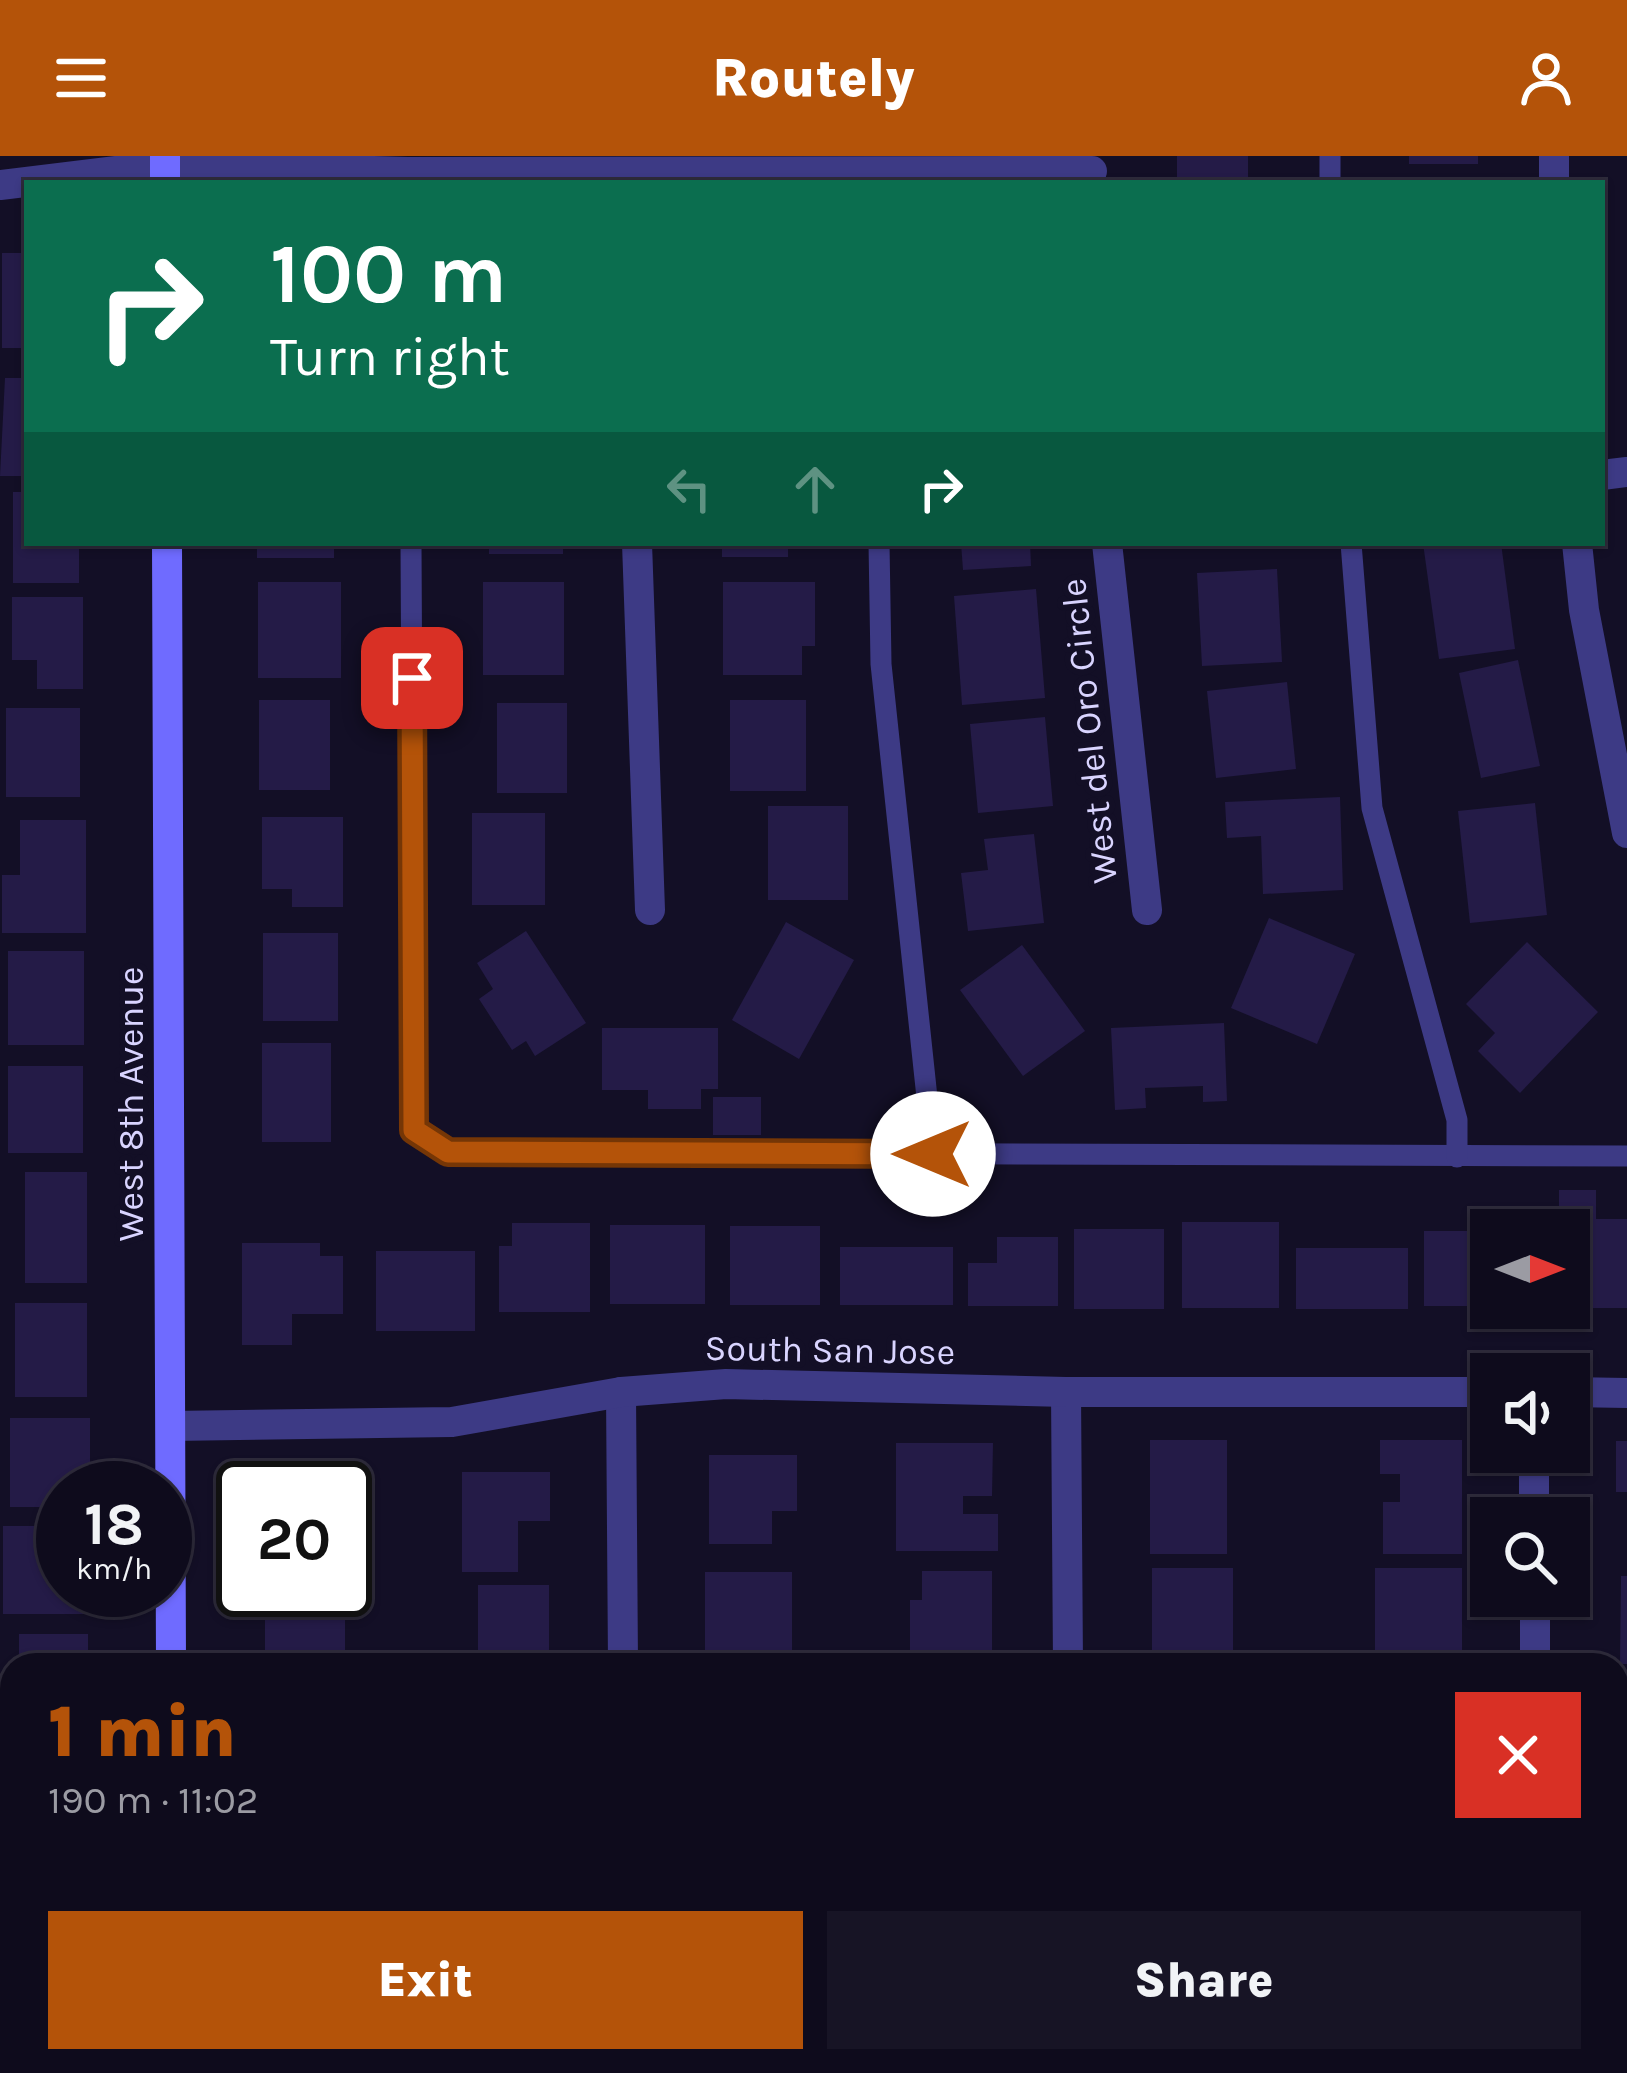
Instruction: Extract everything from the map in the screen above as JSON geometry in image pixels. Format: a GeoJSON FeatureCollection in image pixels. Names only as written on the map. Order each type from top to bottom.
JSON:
{"type":"FeatureCollection","features":[{"type":"Feature","properties":{"kind":"street"},"geometry":{"type":"LineString","coordinates":[[49,180],[165,168],[1092,170]]}},
{"type":"Feature","properties":{"kind":"street","name":"West 8th Avenue"},"geometry":{"type":"LineString","coordinates":[[167,546],[171,1653]]}},
{"type":"Feature","properties":{"kind":"street"},"geometry":{"type":"LineString","coordinates":[[637,546],[650,910]]}},
{"type":"Feature","properties":{"kind":"street","name":"West del Oro Circle"},"geometry":{"type":"LineString","coordinates":[[1107,546],[1147,910]]}},
{"type":"Feature","properties":{"kind":"street"},"geometry":{"type":"LineString","coordinates":[[1577,546],[1584,610],[1627,832]]}},
{"type":"Feature","properties":{"kind":"street","name":"South San Jose"},"geometry":{"type":"LineString","coordinates":[[171,1426],[452,1422],[621,1392],[726,1384],[1066,1392],[1470,1392]]}},
{"type":"Feature","properties":{"kind":"street"},"geometry":{"type":"LineString","coordinates":[[621,1392],[623,1653]]}},
{"type":"Feature","properties":{"kind":"street"},"geometry":{"type":"LineString","coordinates":[[1066,1392],[1068,1653]]}},
{"type":"Feature","properties":{"kind":"street"},"geometry":{"type":"LineString","coordinates":[[1590,1392],[1627,1393]]}},
{"type":"Feature","properties":{"kind":"street"},"geometry":{"type":"LineString","coordinates":[[1534,1617],[1535,1653]]}},
{"type":"Feature","properties":{"kind":"lane"},"geometry":{"type":"LineString","coordinates":[[411,546],[414,1130],[448,1152],[1627,1156]]}},
{"type":"Feature","properties":{"kind":"lane"},"geometry":{"type":"LineString","coordinates":[[879,546],[881,664],[933,1154]]}},
{"type":"Feature","properties":{"kind":"lane"},"geometry":{"type":"LineString","coordinates":[[1352,546],[1372,808],[1457,1120],[1457,1157]]}},
{"type":"Feature","properties":{"kind":"building"},"geometry":{"type":"Polygon","coordinates":[[[1177,156],[1248,156],[1248,180],[1177,180],[1177,156]]]}},
{"type":"Feature","properties":{"kind":"building"},"geometry":{"type":"Polygon","coordinates":[[[1409,156],[1478,156],[1478,164],[1409,164],[1409,156]]]}},
{"type":"Feature","properties":{"kind":"building"},"geometry":{"type":"Polygon","coordinates":[[[2,253],[24,253],[24,348],[2,348],[2,253]]]}},
{"type":"Feature","properties":{"kind":"building"},"geometry":{"type":"Polygon","coordinates":[[[5,378],[24,378],[24,476],[0,476],[5,378]]]}},
{"type":"Feature","properties":{"kind":"building"},"geometry":{"type":"Polygon","coordinates":[[[13,492],[24,492],[24,546],[79,546],[79,583],[13,583],[13,492]]]}},
{"type":"Feature","properties":{"kind":"building"},"geometry":{"type":"Polygon","coordinates":[[[257,546],[334,546],[334,558],[257,558],[257,546]]]}},
{"type":"Feature","properties":{"kind":"building"},"geometry":{"type":"Polygon","coordinates":[[[489,546],[563,546],[563,554],[489,554],[489,546]]]}},
{"type":"Feature","properties":{"kind":"building"},"geometry":{"type":"Polygon","coordinates":[[[722,546],[788,546],[788,557],[722,557],[722,546]]]}},
{"type":"Feature","properties":{"kind":"building"},"geometry":{"type":"Polygon","coordinates":[[[961,546],[1030,546],[1031,566],[963,570],[961,546]]]}},
{"type":"Feature","properties":{"kind":"building"},"geometry":{"type":"Polygon","coordinates":[[[1423,546],[1501,546],[1515,649],[1439,659],[1423,546]]]}},
{"type":"Feature","properties":{"kind":"building"},"geometry":{"type":"Polygon","coordinates":[[[1277,569],[1282,662],[1202,666],[1197,573],[1277,569]]]}},
{"type":"Feature","properties":{"kind":"building"},"geometry":{"type":"Polygon","coordinates":[[[258,582],[341,582],[341,678],[258,678],[258,582]]]}},
{"type":"Feature","properties":{"kind":"building"},"geometry":{"type":"Polygon","coordinates":[[[483,582],[564,582],[564,675],[483,675],[483,582]]]}},
{"type":"Feature","properties":{"kind":"building"},"geometry":{"type":"Polygon","coordinates":[[[723,582],[815,582],[815,646],[802,646],[802,675],[723,675],[723,582]]]}},
{"type":"Feature","properties":{"kind":"building"},"geometry":{"type":"Polygon","coordinates":[[[1036,589],[1045,698],[962,705],[954,596],[1036,589]]]}},
{"type":"Feature","properties":{"kind":"building"},"geometry":{"type":"Polygon","coordinates":[[[12,597],[83,597],[83,689],[37,689],[37,660],[12,660],[12,597]]]}},
{"type":"Feature","properties":{"kind":"building"},"geometry":{"type":"Polygon","coordinates":[[[1518,660],[1540,766],[1481,778],[1459,673],[1518,660]]]}},
{"type":"Feature","properties":{"kind":"building"},"geometry":{"type":"Polygon","coordinates":[[[1287,682],[1296,769],[1216,778],[1207,691],[1287,682]]]}},
{"type":"Feature","properties":{"kind":"building"},"geometry":{"type":"Polygon","coordinates":[[[259,700],[330,700],[330,790],[259,790],[259,700]]]}},
{"type":"Feature","properties":{"kind":"building"},"geometry":{"type":"Polygon","coordinates":[[[730,700],[806,700],[806,791],[730,791],[730,700]]]}},
{"type":"Feature","properties":{"kind":"building"},"geometry":{"type":"Polygon","coordinates":[[[497,703],[567,703],[567,793],[497,793],[497,703]]]}},
{"type":"Feature","properties":{"kind":"building"},"geometry":{"type":"Polygon","coordinates":[[[6,708],[80,708],[80,797],[6,797],[6,708]]]}},
{"type":"Feature","properties":{"kind":"building"},"geometry":{"type":"Polygon","coordinates":[[[1045,717],[1053,806],[978,813],[970,724],[1045,717]]]}},
{"type":"Feature","properties":{"kind":"building"},"geometry":{"type":"Polygon","coordinates":[[[1340,797],[1343,890],[1263,894],[1261,836],[1227,838],[1225,802],[1340,797]]]}},
{"type":"Feature","properties":{"kind":"building"},"geometry":{"type":"Polygon","coordinates":[[[1535,803],[1547,915],[1470,923],[1458,811],[1535,803]]]}},
{"type":"Feature","properties":{"kind":"building"},"geometry":{"type":"Polygon","coordinates":[[[768,806],[848,806],[848,900],[768,900],[768,806]]]}},
{"type":"Feature","properties":{"kind":"building"},"geometry":{"type":"Polygon","coordinates":[[[472,813],[545,813],[545,905],[472,905],[472,813]]]}},
{"type":"Feature","properties":{"kind":"building"},"geometry":{"type":"Polygon","coordinates":[[[262,817],[343,817],[343,907],[292,907],[292,889],[262,889],[262,817]]]}},
{"type":"Feature","properties":{"kind":"building"},"geometry":{"type":"Polygon","coordinates":[[[20,820],[86,820],[86,933],[2,933],[2,875],[20,875],[20,820]]]}},
{"type":"Feature","properties":{"kind":"building"},"geometry":{"type":"Polygon","coordinates":[[[1034,834],[1044,923],[968,931],[961,873],[988,870],[984,839],[1034,834]]]}},
{"type":"Feature","properties":{"kind":"building"},"geometry":{"type":"Polygon","coordinates":[[[1269,918],[1355,954],[1317,1044],[1231,1008],[1269,918]]]}},
{"type":"Feature","properties":{"kind":"building"},"geometry":{"type":"Polygon","coordinates":[[[786,922],[854,960],[799,1059],[732,1020],[786,922]]]}},
{"type":"Feature","properties":{"kind":"building"},"geometry":{"type":"Polygon","coordinates":[[[526,931],[586,1023],[535,1056],[526,1041],[512,1050],[479,999],[493,989],[477,963],[526,931]]]}},
{"type":"Feature","properties":{"kind":"building"},"geometry":{"type":"Polygon","coordinates":[[[263,933],[338,933],[338,1021],[263,1021],[263,933]]]}},
{"type":"Feature","properties":{"kind":"building"},"geometry":{"type":"Polygon","coordinates":[[[1527,942],[1598,1012],[1520,1093],[1478,1051],[1495,1033],[1466,1004],[1527,942]]]}},
{"type":"Feature","properties":{"kind":"building"},"geometry":{"type":"Polygon","coordinates":[[[1022,945],[1085,1031],[1023,1076],[960,990],[1022,945]]]}},
{"type":"Feature","properties":{"kind":"building"},"geometry":{"type":"Polygon","coordinates":[[[8,951],[84,951],[84,1045],[8,1045],[8,951]]]}},
{"type":"Feature","properties":{"kind":"building"},"geometry":{"type":"Polygon","coordinates":[[[1224,1023],[1227,1101],[1203,1102],[1203,1086],[1145,1088],[1146,1108],[1115,1110],[1111,1028],[1224,1023]]]}},
{"type":"Feature","properties":{"kind":"building"},"geometry":{"type":"Polygon","coordinates":[[[602,1028],[718,1028],[718,1089],[701,1089],[701,1109],[648,1109],[648,1090],[602,1090],[602,1028]]]}},
{"type":"Feature","properties":{"kind":"building"},"geometry":{"type":"Polygon","coordinates":[[[262,1043],[331,1043],[331,1142],[262,1142],[262,1043]]]}},
{"type":"Feature","properties":{"kind":"building"},"geometry":{"type":"Polygon","coordinates":[[[8,1066],[83,1066],[83,1153],[8,1153],[8,1066]]]}},
{"type":"Feature","properties":{"kind":"building"},"geometry":{"type":"Polygon","coordinates":[[[713,1097],[761,1097],[761,1135],[713,1135],[713,1097]]]}},
{"type":"Feature","properties":{"kind":"building"},"geometry":{"type":"Polygon","coordinates":[[[25,1172],[87,1172],[87,1283],[25,1283],[25,1172]]]}},
{"type":"Feature","properties":{"kind":"building"},"geometry":{"type":"Polygon","coordinates":[[[1559,1190],[1596,1190],[1596,1219],[1627,1219],[1627,1308],[1590,1308],[1590,1209],[1559,1209],[1559,1190]]]}},
{"type":"Feature","properties":{"kind":"building"},"geometry":{"type":"Polygon","coordinates":[[[1182,1222],[1279,1222],[1279,1308],[1182,1308],[1182,1222]]]}},
{"type":"Feature","properties":{"kind":"building"},"geometry":{"type":"Polygon","coordinates":[[[512,1223],[590,1223],[590,1312],[499,1312],[499,1246],[512,1246],[512,1223]]]}},
{"type":"Feature","properties":{"kind":"building"},"geometry":{"type":"Polygon","coordinates":[[[610,1225],[705,1225],[705,1304],[610,1304],[610,1225]]]}},
{"type":"Feature","properties":{"kind":"building"},"geometry":{"type":"Polygon","coordinates":[[[730,1226],[820,1226],[820,1305],[730,1305],[730,1226]]]}},
{"type":"Feature","properties":{"kind":"building"},"geometry":{"type":"Polygon","coordinates":[[[1074,1229],[1164,1229],[1164,1309],[1074,1309],[1074,1229]]]}},
{"type":"Feature","properties":{"kind":"building"},"geometry":{"type":"Polygon","coordinates":[[[1424,1231],[1470,1231],[1470,1306],[1424,1306],[1424,1231]]]}},
{"type":"Feature","properties":{"kind":"building"},"geometry":{"type":"Polygon","coordinates":[[[997,1237],[1058,1237],[1058,1306],[968,1306],[968,1263],[997,1263],[997,1237]]]}},
{"type":"Feature","properties":{"kind":"building"},"geometry":{"type":"Polygon","coordinates":[[[242,1243],[320,1243],[320,1256],[343,1256],[343,1314],[292,1314],[292,1345],[242,1345],[242,1243]]]}},
{"type":"Feature","properties":{"kind":"building"},"geometry":{"type":"Polygon","coordinates":[[[840,1247],[953,1247],[953,1305],[840,1305],[840,1247]]]}},
{"type":"Feature","properties":{"kind":"building"},"geometry":{"type":"Polygon","coordinates":[[[1296,1248],[1408,1248],[1408,1309],[1296,1309],[1296,1248]]]}},
{"type":"Feature","properties":{"kind":"building"},"geometry":{"type":"Polygon","coordinates":[[[376,1251],[475,1251],[475,1331],[376,1331],[376,1251]]]}},
{"type":"Feature","properties":{"kind":"building"},"geometry":{"type":"Polygon","coordinates":[[[15,1303],[87,1303],[87,1397],[15,1397],[15,1303]]]}},
{"type":"Feature","properties":{"kind":"building"},"geometry":{"type":"Polygon","coordinates":[[[10,1418],[90,1418],[90,1461],[36,1461],[36,1507],[10,1507],[10,1418]]]}},
{"type":"Feature","properties":{"kind":"building"},"geometry":{"type":"Polygon","coordinates":[[[1150,1440],[1227,1440],[1227,1554],[1150,1554],[1150,1440]]]}},
{"type":"Feature","properties":{"kind":"building"},"geometry":{"type":"Polygon","coordinates":[[[1380,1440],[1462,1440],[1462,1554],[1383,1554],[1383,1502],[1400,1502],[1400,1474],[1380,1474],[1380,1440]]]}},
{"type":"Feature","properties":{"kind":"building"},"geometry":{"type":"Polygon","coordinates":[[[1616,1441],[1627,1441],[1627,1492],[1616,1492],[1616,1441]]]}},
{"type":"Feature","properties":{"kind":"building"},"geometry":{"type":"Polygon","coordinates":[[[896,1443],[993,1443],[992,1496],[963,1496],[963,1514],[998,1514],[998,1551],[896,1551],[896,1443]]]}},
{"type":"Feature","properties":{"kind":"building"},"geometry":{"type":"Polygon","coordinates":[[[709,1455],[797,1455],[797,1511],[772,1511],[772,1544],[709,1544],[709,1455]]]}},
{"type":"Feature","properties":{"kind":"building"},"geometry":{"type":"Polygon","coordinates":[[[462,1472],[550,1472],[550,1521],[518,1521],[518,1572],[462,1572],[462,1472]]]}},
{"type":"Feature","properties":{"kind":"building"},"geometry":{"type":"Polygon","coordinates":[[[3,1526],[36,1526],[36,1614],[3,1614],[3,1526]]]}},
{"type":"Feature","properties":{"kind":"building"},"geometry":{"type":"Polygon","coordinates":[[[1152,1568],[1233,1568],[1233,1653],[1152,1653],[1152,1568]]]}},
{"type":"Feature","properties":{"kind":"building"},"geometry":{"type":"Polygon","coordinates":[[[1375,1568],[1462,1568],[1462,1653],[1375,1653],[1375,1568]]]}},
{"type":"Feature","properties":{"kind":"building"},"geometry":{"type":"Polygon","coordinates":[[[922,1571],[992,1571],[992,1653],[910,1653],[910,1600],[922,1600],[922,1571]]]}},
{"type":"Feature","properties":{"kind":"building"},"geometry":{"type":"Polygon","coordinates":[[[705,1572],[792,1572],[792,1653],[705,1653],[705,1572]]]}},
{"type":"Feature","properties":{"kind":"building"},"geometry":{"type":"Polygon","coordinates":[[[1621,1576],[1627,1576],[1627,1653],[1620,1653],[1621,1576]]]}},
{"type":"Feature","properties":{"kind":"building"},"geometry":{"type":"Polygon","coordinates":[[[478,1585],[549,1585],[549,1653],[478,1653],[478,1585]]]}},
{"type":"Feature","properties":{"kind":"building"},"geometry":{"type":"Polygon","coordinates":[[[265,1617],[345,1617],[345,1653],[265,1653],[265,1617]]]}},
{"type":"Feature","properties":{"kind":"building"},"geometry":{"type":"Polygon","coordinates":[[[19,1634],[88,1634],[88,1653],[19,1653],[19,1634]]]}},
{"type":"Feature","properties":{"kind":"route"},"geometry":{"type":"LineString","coordinates":[[412,678],[414,1130],[448,1152],[933,1154]]}}]}
